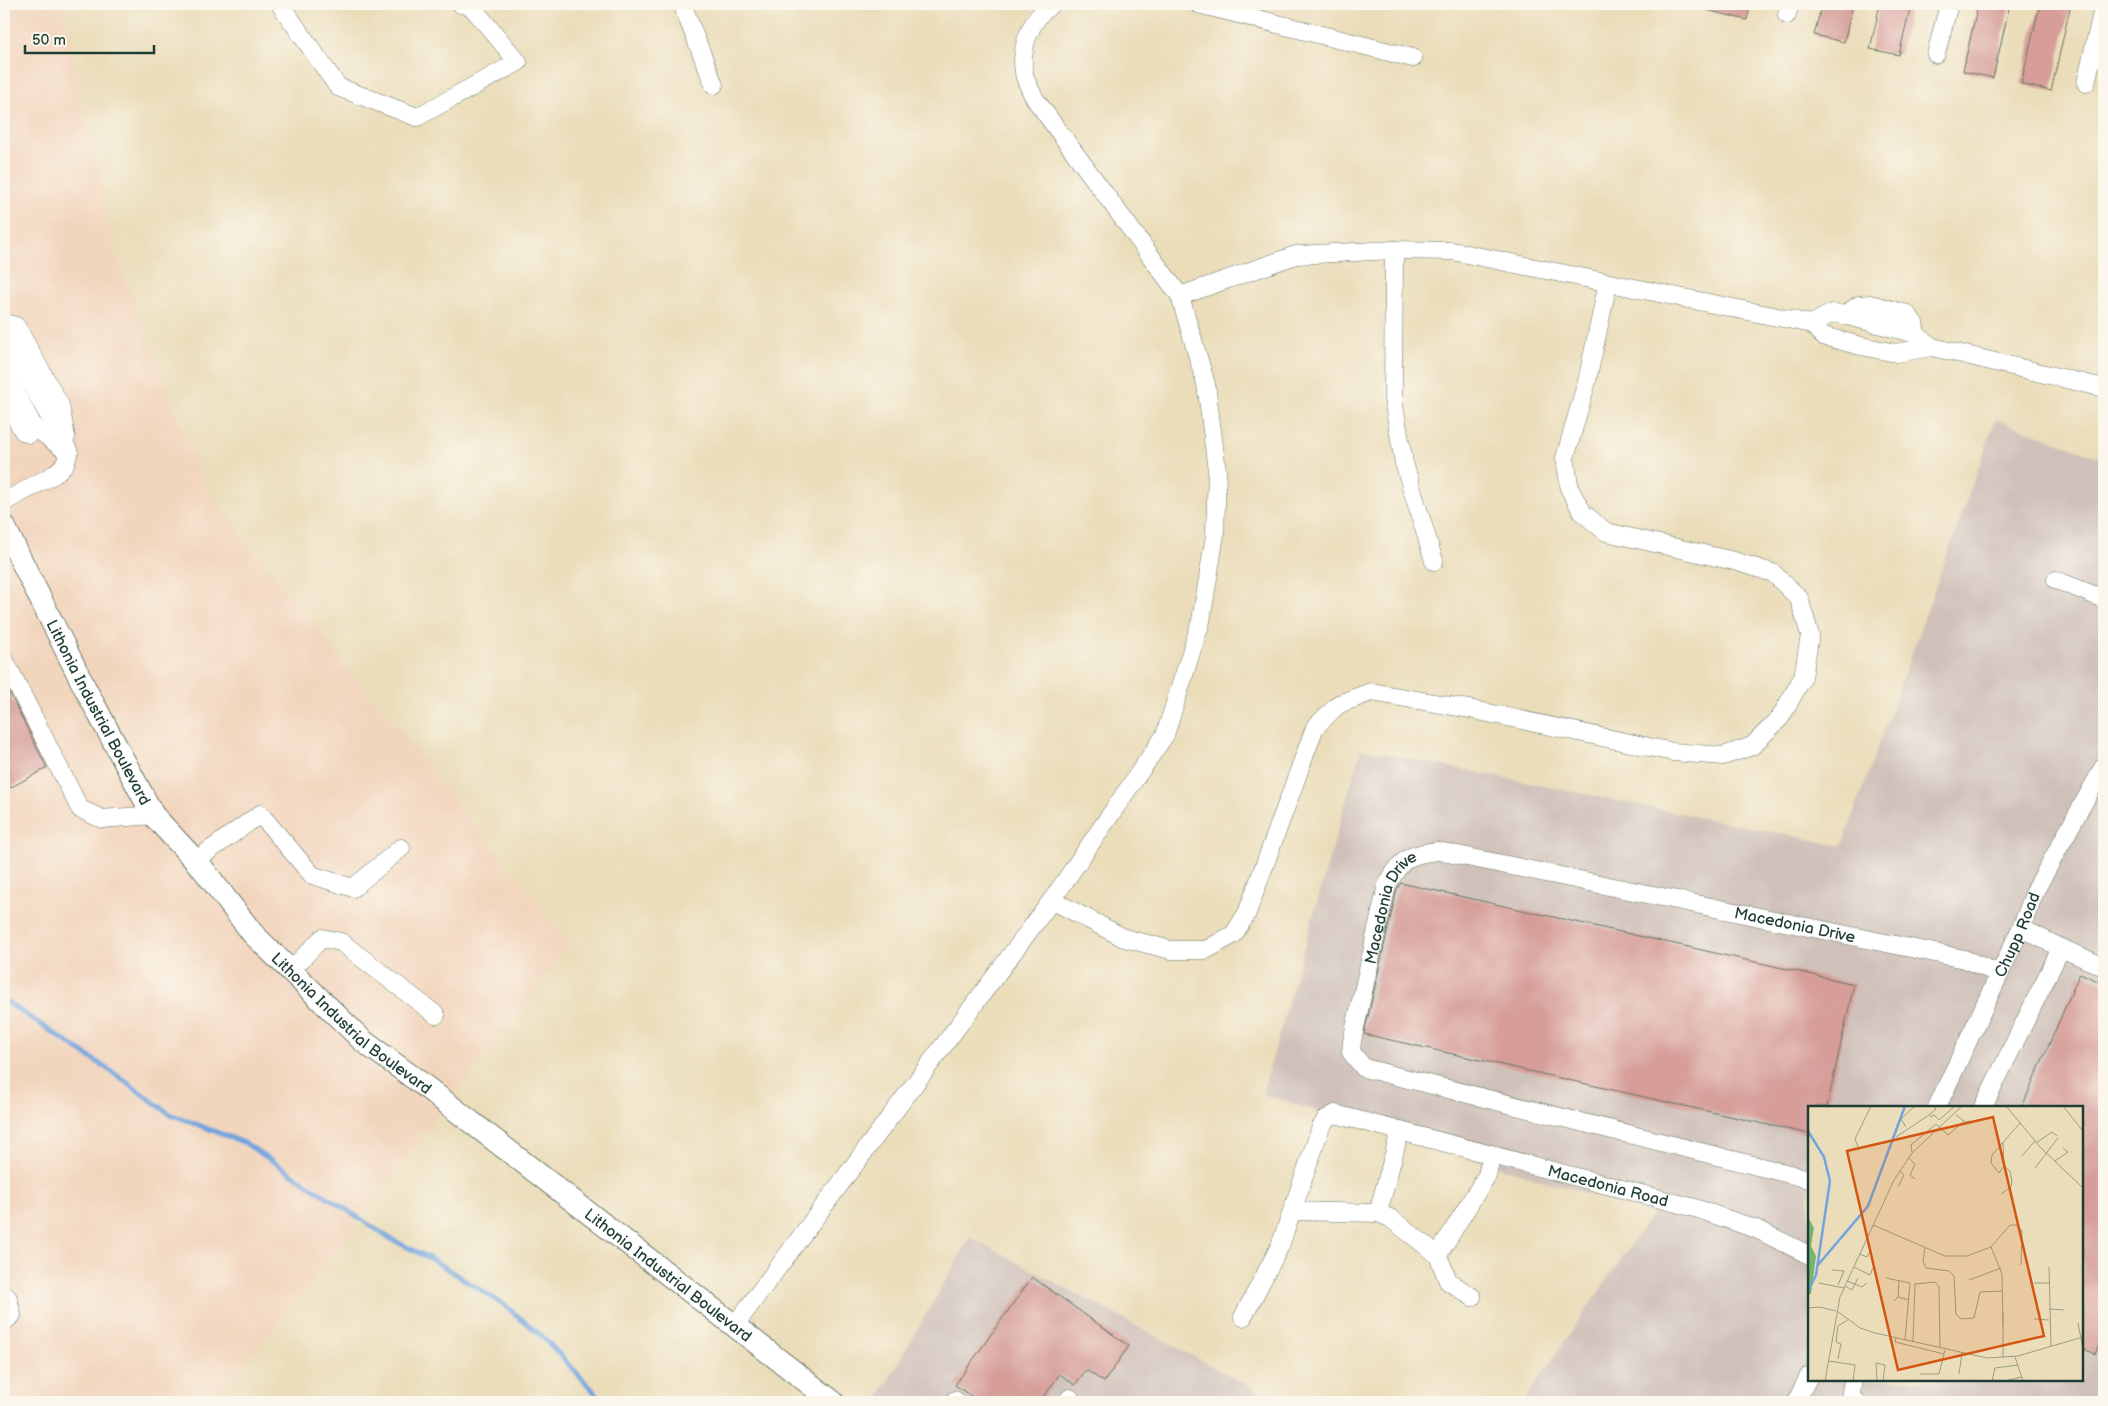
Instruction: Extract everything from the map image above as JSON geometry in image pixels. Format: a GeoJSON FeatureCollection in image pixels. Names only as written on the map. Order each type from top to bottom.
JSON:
{"type":"FeatureCollection","features":[{"type":"Feature","properties":{"kind":"main road","name":"Lithonia Industrial Boulevard"},"geometry":{"type":"LineString","coordinates":[[4,526],[85,688],[153,815],[196,860],[253,934],[364,1041],[833,1402]]}},
{"type":"Feature","properties":{"kind":"street"},"geometry":{"type":"LineString","coordinates":[[280,4],[338,87],[417,117],[518,62],[468,4]]}},
{"type":"Feature","properties":{"kind":"street"},"geometry":{"type":"LineString","coordinates":[[682,4],[714,85]]}},
{"type":"Feature","properties":{"kind":"street"},"geometry":{"type":"LineString","coordinates":[[735,1325],[1052,900],[1165,735],[1201,621],[1215,535],[1217,470],[1206,384],[1180,296],[1035,98],[1024,74],[1024,41],[1039,13],[1052,4]]}},
{"type":"Feature","properties":{"kind":"street"},"geometry":{"type":"LineString","coordinates":[[1198,4],[1413,58]]}},
{"type":"Feature","properties":{"kind":"street"},"geometry":{"type":"LineString","coordinates":[[1936,54],[1949,4]]}},
{"type":"Feature","properties":{"kind":"street"},"geometry":{"type":"LineString","coordinates":[[2086,83],[2104,4]]}},
{"type":"Feature","properties":{"kind":"street"},"geometry":{"type":"LineString","coordinates":[[1180,296],[1296,255],[1394,250],[1452,251],[1812,324],[1823,336],[1861,346],[1896,353],[1932,347],[2104,388]]}},
{"type":"Feature","properties":{"kind":"street"},"geometry":{"type":"LineString","coordinates":[[1394,250],[1393,399],[1404,463],[1434,561]]}},
{"type":"Feature","properties":{"kind":"street"},"geometry":{"type":"LineString","coordinates":[[1052,900],[1124,938],[1171,950],[1206,950],[1234,934],[1247,913],[1315,727],[1339,704],[1371,692],[1462,707],[1673,752],[1723,756],[1752,746],[1780,718],[1802,677],[1810,635],[1799,598],[1773,573],[1734,561],[1606,532],[1583,513],[1570,490],[1565,458],[1587,381],[1608,283]]}},
{"type":"Feature","properties":{"kind":"street"},"geometry":{"type":"LineString","coordinates":[[1844,314],[1859,305],[1870,304],[1907,314],[1914,323],[1916,334]]}},
{"type":"Feature","properties":{"kind":"street"},"geometry":{"type":"LineString","coordinates":[[1812,324],[1832,313],[1844,314],[1916,334],[1932,347]]}},
{"type":"Feature","properties":{"kind":"street"},"geometry":{"type":"LineString","coordinates":[[1861,346],[1866,320]]}},
{"type":"Feature","properties":{"kind":"street"},"geometry":{"type":"LineString","coordinates":[[8,328],[68,452]]}},
{"type":"Feature","properties":{"kind":"street"},"geometry":{"type":"LineString","coordinates":[[4,502],[55,474],[65,464],[68,452],[70,400],[29,330],[8,328]]}},
{"type":"Feature","properties":{"kind":"street"},"geometry":{"type":"LineString","coordinates":[[4,370],[33,426],[68,452]]}},
{"type":"Feature","properties":{"kind":"street"},"geometry":{"type":"LineString","coordinates":[[4,399],[23,431],[68,452]]}},
{"type":"Feature","properties":{"kind":"street"},"geometry":{"type":"LineString","coordinates":[[2056,580],[2104,599]]}},
{"type":"Feature","properties":{"kind":"street"},"geometry":{"type":"LineString","coordinates":[[4,659],[80,809],[102,819],[153,815]]}},
{"type":"Feature","properties":{"kind":"street","name":"Chupp Road"},"geometry":{"type":"LineString","coordinates":[[1937,1106],[2022,928],[2036,889],[2102,777]]}},
{"type":"Feature","properties":{"kind":"street"},"geometry":{"type":"LineString","coordinates":[[196,860],[260,814],[312,875],[352,888],[401,848]]}},
{"type":"Feature","properties":{"kind":"street","name":"Macedonia Drive"},"geometry":{"type":"LineString","coordinates":[[1808,1179],[1364,1068],[1351,1052],[1352,1042],[1387,885],[1399,866],[1416,853],[1438,851],[1964,960],[2000,974]]}},
{"type":"Feature","properties":{"kind":"street"},"geometry":{"type":"LineString","coordinates":[[2022,928],[2104,967]]}},
{"type":"Feature","properties":{"kind":"street"},"geometry":{"type":"LineString","coordinates":[[291,970],[322,938],[341,942],[436,1015]]}},
{"type":"Feature","properties":{"kind":"street"},"geometry":{"type":"LineString","coordinates":[[1983,1106],[2061,948]]}},
{"type":"Feature","properties":{"kind":"street","name":"Macedonia Road"},"geometry":{"type":"LineString","coordinates":[[1242,1317],[1280,1246],[1321,1127],[1326,1119],[1335,1114],[1695,1208],[1756,1229],[1808,1255]]}},
{"type":"Feature","properties":{"kind":"street"},"geometry":{"type":"LineString","coordinates":[[1378,1213],[1400,1131]]}},
{"type":"Feature","properties":{"kind":"street"},"geometry":{"type":"LineString","coordinates":[[1438,1255],[1487,1175],[1492,1154]]}},
{"type":"Feature","properties":{"kind":"street"},"geometry":{"type":"LineString","coordinates":[[1292,1211],[1378,1213],[1390,1218],[1438,1255],[1448,1281],[1472,1297]]}},
{"type":"Feature","properties":{"kind":"street"},"geometry":{"type":"LineString","coordinates":[[4,1296],[8,1298],[12,1314],[4,1322]]}},
{"type":"Feature","properties":{"kind":"street"},"geometry":{"type":"LineString","coordinates":[[1796,1402],[1808,1378]]}},
{"type":"Feature","properties":{"kind":"street"},"geometry":{"type":"LineString","coordinates":[[1852,1381],[1852,1401]]}},
{"type":"Feature","properties":{"kind":"shaded area"},"geometry":{"type":"Polygon","coordinates":[[[4,4],[62,4],[114,251],[207,492],[570,944],[293,1306],[211,1402],[4,1402],[4,4]]]}},
{"type":"Feature","properties":{"kind":"shaded area"},"geometry":{"type":"Polygon","coordinates":[[[1996,419],[2104,459],[2104,1402],[1523,1402],[1652,1214],[1262,1094],[1361,749],[1842,846],[1996,419]]]}},
{"type":"Feature","properties":{"kind":"shaded area"},"geometry":{"type":"Polygon","coordinates":[[[970,1237],[1279,1402],[876,1402],[970,1237]]]}},
{"type":"Feature","properties":{"kind":"building"},"geometry":{"type":"Polygon","coordinates":[[[1704,4],[1751,4],[1747,20],[1703,9],[1704,4]]]}},
{"type":"Feature","properties":{"kind":"building"},"geometry":{"type":"Polygon","coordinates":[[[1822,4],[1853,4],[1844,42],[1814,35],[1822,4]]]}},
{"type":"Feature","properties":{"kind":"building"},"geometry":{"type":"Polygon","coordinates":[[[1880,4],[1911,4],[1899,55],[1870,49],[1880,4]]]}},
{"type":"Feature","properties":{"kind":"building"},"geometry":{"type":"Polygon","coordinates":[[[1978,4],[2010,4],[1993,78],[1963,71],[1978,4]]]}},
{"type":"Feature","properties":{"kind":"building"},"geometry":{"type":"Polygon","coordinates":[[[2040,4],[2071,4],[2051,91],[2021,84],[2040,4]]]}},
{"type":"Feature","properties":{"kind":"building"},"geometry":{"type":"Polygon","coordinates":[[[4,682],[47,768],[4,791],[4,682]]]}},
{"type":"Feature","properties":{"kind":"building"},"geometry":{"type":"Polygon","coordinates":[[[1401,883],[1854,984],[1827,1106],[1808,1106],[1808,1134],[1364,1034],[1397,889],[1401,883]]]}},
{"type":"Feature","properties":{"kind":"building"},"geometry":{"type":"Polygon","coordinates":[[[2080,973],[2104,984],[2104,1333],[2095,1354],[2083,1348],[2083,1106],[2022,1106],[2080,973]]]}},
{"type":"Feature","properties":{"kind":"building"},"geometry":{"type":"Polygon","coordinates":[[[1032,1277],[1129,1346],[1104,1382],[1086,1370],[1075,1385],[1060,1374],[1040,1402],[980,1402],[955,1385],[1032,1277]]]}},
{"type":"Feature","properties":{"kind":"waterway"},"geometry":{"type":"LineString","coordinates":[[4,1000],[115,1074],[170,1114],[245,1143],[391,1239],[433,1260],[503,1304],[543,1337],[604,1402]]}}]}
